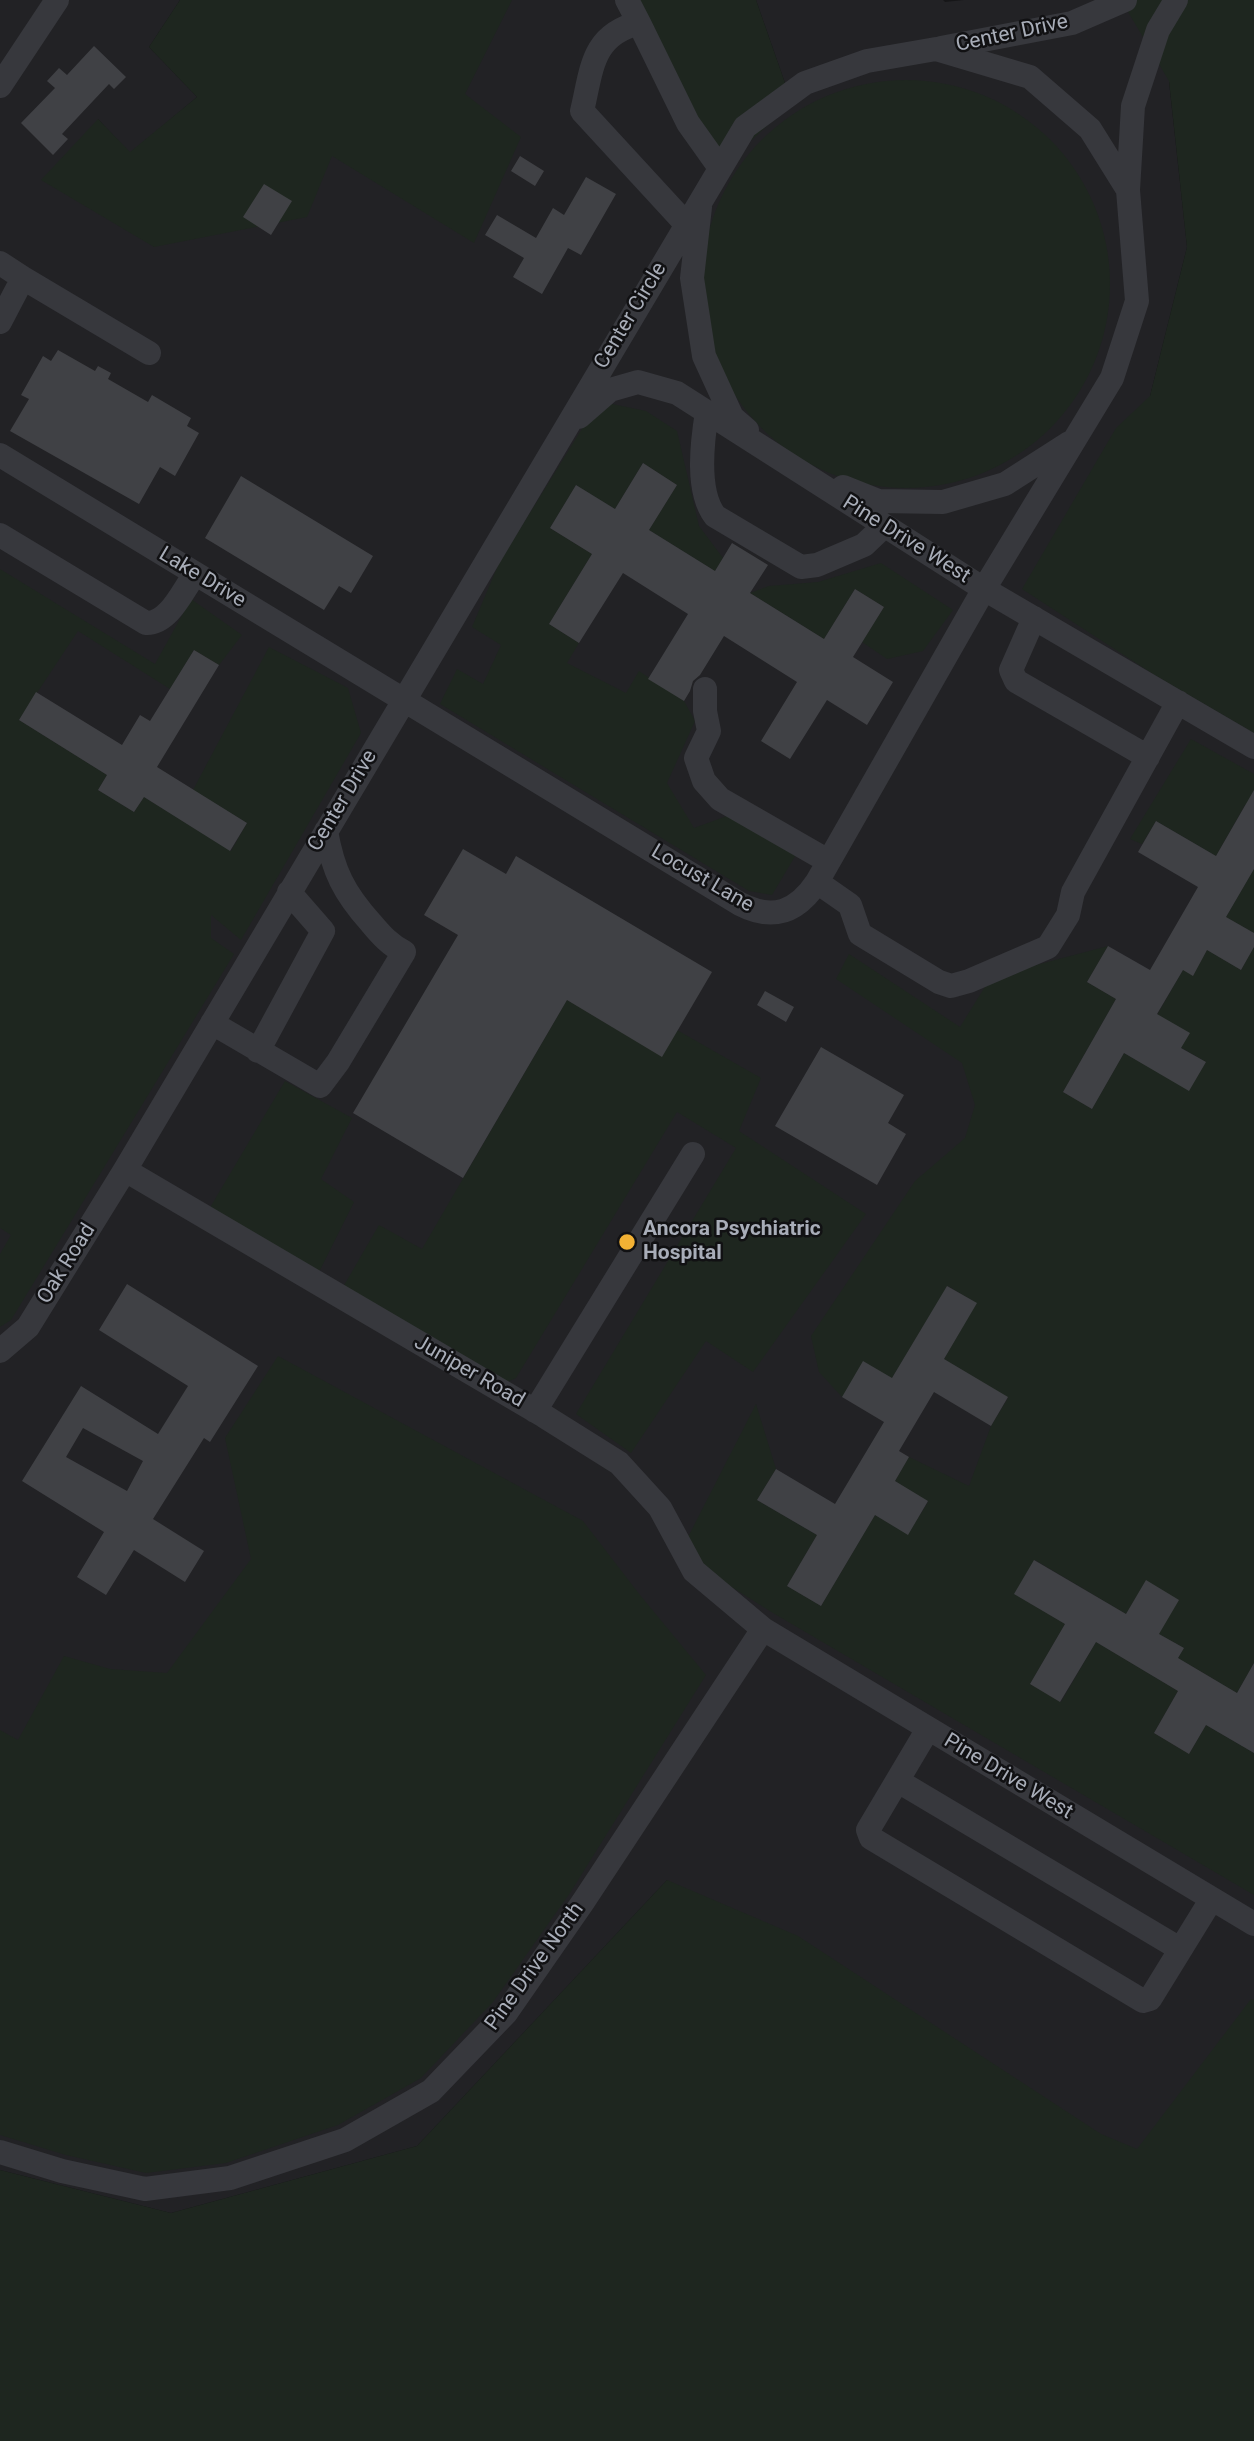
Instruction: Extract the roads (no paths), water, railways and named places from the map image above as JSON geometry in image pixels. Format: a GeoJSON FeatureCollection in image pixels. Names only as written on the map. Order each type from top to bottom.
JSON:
{"type":"FeatureCollection","features":[{"type":"Feature","properties":{"kind":"lane"},"geometry":{"type":"LineString","coordinates":[[0,86],[57,0]]}},
{"type":"Feature","properties":{"kind":"lane"},"geometry":{"type":"LineString","coordinates":[[627,0],[688,122],[720,168]]}},
{"type":"Feature","properties":{"kind":"lane","name":"Center Drive"},"geometry":{"type":"LineString","coordinates":[[936,49],[1072,23],[1125,0]]}},
{"type":"Feature","properties":{"kind":"lane"},"geometry":{"type":"LineString","coordinates":[[1128,190],[1133,107],[1158,30],[1176,0]]}},
{"type":"Feature","properties":{"kind":"lane"},"geometry":{"type":"LineString","coordinates":[[639,23],[615,32],[597,50],[582,111],[692,226]]}},
{"type":"Feature","properties":{"kind":"lane","name":"Center Circle"},"geometry":{"type":"LineString","coordinates":[[604,381],[692,226],[701,200],[745,127],[805,83],[867,61],[936,49],[1030,77],[1090,129],[1128,190],[1137,301],[1112,378],[984,589]]}},
{"type":"Feature","properties":{"kind":"lane","name":"Center Circle"},"geometry":{"type":"LineString","coordinates":[[692,226],[692,278],[704,356],[732,417],[792,468],[878,501],[943,502],[1005,484],[1076,438]]}},
{"type":"Feature","properties":{"kind":"lane"},"geometry":{"type":"LineString","coordinates":[[0,263],[149,353]]}},
{"type":"Feature","properties":{"kind":"lane"},"geometry":{"type":"LineString","coordinates":[[0,322],[23,278]]}},
{"type":"Feature","properties":{"kind":"lane","name":"Center Drive"},"geometry":{"type":"LineString","coordinates":[[124,1170],[562,432],[604,381]]}},
{"type":"Feature","properties":{"kind":"lane","name":"Pine Drive West"},"geometry":{"type":"LineString","coordinates":[[604,381],[638,383],[677,393],[984,589],[1254,747]]}},
{"type":"Feature","properties":{"kind":"lane"},"geometry":{"type":"LineString","coordinates":[[706,412],[702,443],[704,489],[707,506],[715,516],[801,567],[817,565],[864,545],[884,526]]}},
{"type":"Feature","properties":{"kind":"lane","name":"Lake Drive"},"geometry":{"type":"LineString","coordinates":[[0,455],[403,700]]}},
{"type":"Feature","properties":{"kind":"lane"},"geometry":{"type":"LineString","coordinates":[[0,535],[146,623],[164,618],[195,574]]}},
{"type":"Feature","properties":{"kind":"lane","name":"Locust Lane"},"geometry":{"type":"LineString","coordinates":[[403,700],[754,911],[771,914],[789,909],[806,898],[984,589]]}},
{"type":"Feature","properties":{"kind":"lane"},"geometry":{"type":"LineString","coordinates":[[1034,618],[1011,670],[1016,681],[1149,757]]}},
{"type":"Feature","properties":{"kind":"lane"},"geometry":{"type":"LineString","coordinates":[[705,689],[709,731],[696,758],[704,780],[720,799],[823,871],[850,905],[860,934],[939,982],[951,986],[1048,947],[1068,915],[1073,892],[1178,702]]}},
{"type":"Feature","properties":{"kind":"lane"},"geometry":{"type":"LineString","coordinates":[[212,1023],[320,1086],[338,1062],[404,953],[388,942],[343,888],[331,861],[326,831]]}},
{"type":"Feature","properties":{"kind":"lane"},"geometry":{"type":"LineString","coordinates":[[258,1051],[323,931],[289,892]]}},
{"type":"Feature","properties":{"kind":"lane"},"geometry":{"type":"LineString","coordinates":[[535,1411],[693,1154]]}},
{"type":"Feature","properties":{"kind":"lane","name":"Oak Road"},"geometry":{"type":"LineString","coordinates":[[0,1351],[28,1327],[124,1170]]}},
{"type":"Feature","properties":{"kind":"lane","name":"Juniper Road"},"geometry":{"type":"LineString","coordinates":[[124,1170],[620,1463],[660,1508],[694,1571],[763,1629]]}},
{"type":"Feature","properties":{"kind":"lane","name":"Pine Drive West"},"geometry":{"type":"LineString","coordinates":[[763,1629],[1254,1924]]}},
{"type":"Feature","properties":{"kind":"lane","name":"Pine Drive North"},"geometry":{"type":"LineString","coordinates":[[0,2152],[62,2171],[145,2189],[230,2178],[345,2140],[431,2091],[506,2013],[583,1902],[763,1629]]}},
{"type":"Feature","properties":{"kind":"lane"},"geometry":{"type":"LineString","coordinates":[[928,1729],[868,1830],[871,1838],[1143,2001],[1150,1999],[1211,1900]]}},
{"type":"Feature","properties":{"kind":"lane"},"geometry":{"type":"LineString","coordinates":[[898,1781],[1180,1948]]}},
{"type":"Feature","properties":{"kind":"place","name":"Ancora Psychiatric Hospital"},"geometry":{"type":"Point","coordinates":[627,1242]}}]}
